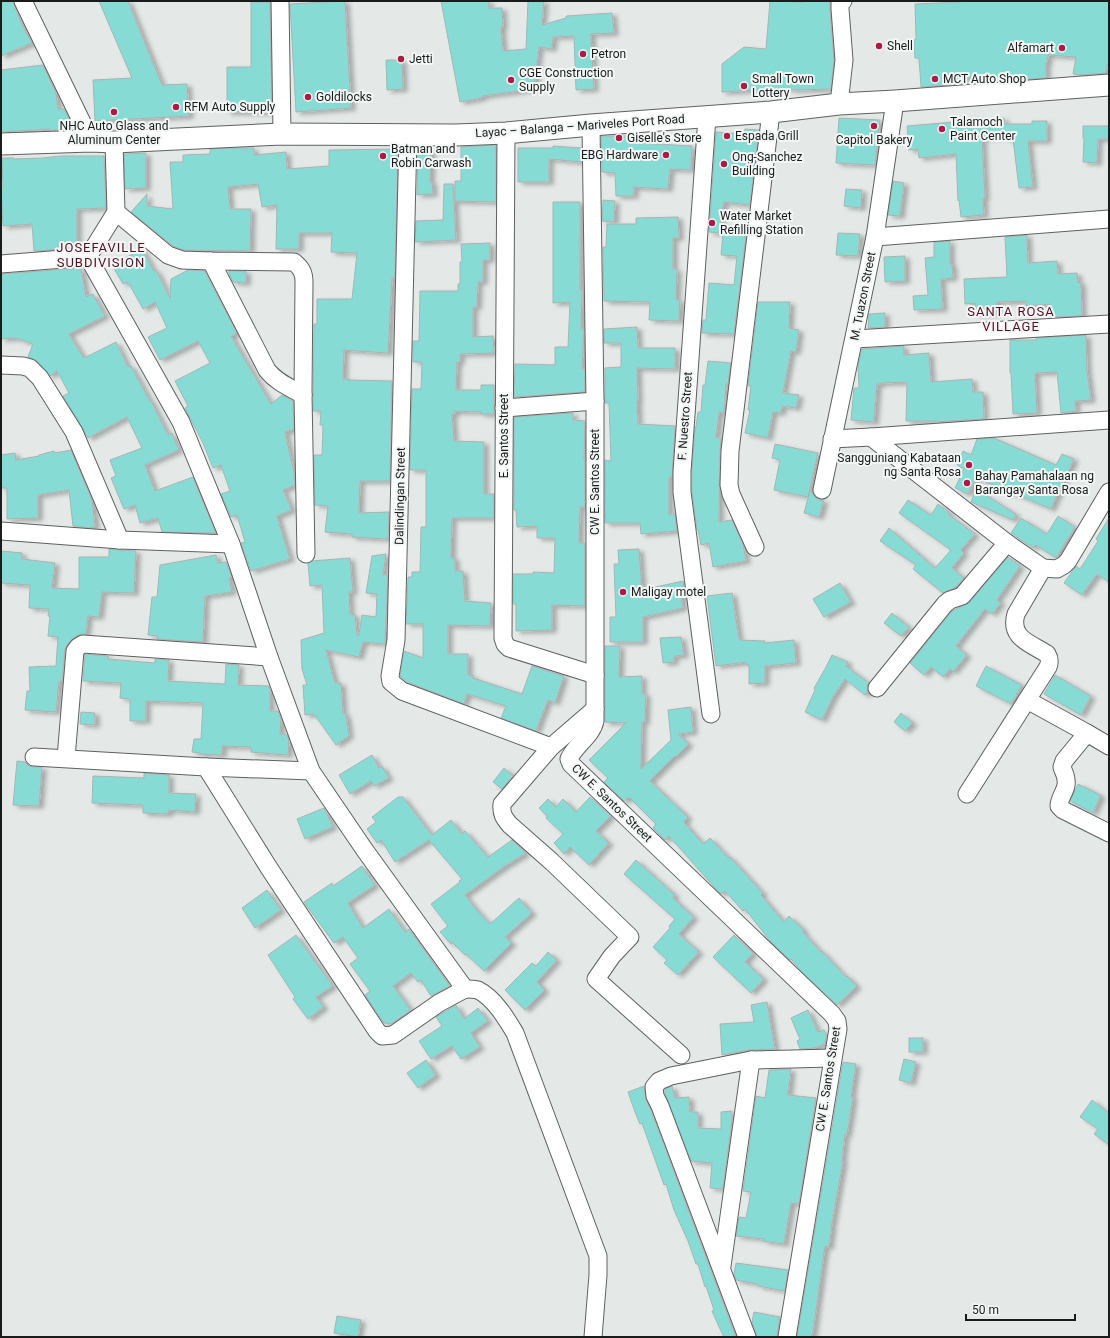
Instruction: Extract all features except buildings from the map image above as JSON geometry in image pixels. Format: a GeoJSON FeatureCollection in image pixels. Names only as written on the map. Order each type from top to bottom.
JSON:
{"type":"FeatureCollection","features":[{"type":"Feature","properties":{"kind":"main road","name":"Layac – Balanga – Mariveles Port Road"},"geometry":{"type":"LineString","coordinates":[[1,144],[91,141],[114,142],[282,134],[408,135],[506,133],[591,125],[772,112],[839,104],[1109,85]]}},
{"type":"Feature","properties":{"kind":"street"},"geometry":{"type":"LineString","coordinates":[[23,1],[91,141]]}},
{"type":"Feature","properties":{"kind":"street"},"geometry":{"type":"LineString","coordinates":[[280,1],[282,134]]}},
{"type":"Feature","properties":{"kind":"street"},"geometry":{"type":"LineString","coordinates":[[839,104],[844,60],[840,9],[840,3],[843,1]]}},
{"type":"Feature","properties":{"kind":"street","name":"M. Tuazon Street"},"geometry":{"type":"LineString","coordinates":[[822,490],[855,339],[875,237],[895,101]]}},
{"type":"Feature","properties":{"kind":"street"},"geometry":{"type":"LineString","coordinates":[[755,548],[731,494],[729,485],[730,451],[772,112]]}},
{"type":"Feature","properties":{"kind":"street","name":"F. Nuestro Street"},"geometry":{"type":"LineString","coordinates":[[706,117],[682,472],[682,492],[711,714]]}},
{"type":"Feature","properties":{"kind":"street","name":"CW E. Santos Street"},"geometry":{"type":"LineString","coordinates":[[591,125],[595,401],[595,709],[594,727],[571,754],[569,759],[571,764],[838,1021],[838,1029],[787,1337]]}},
{"type":"Feature","properties":{"kind":"street","name":"E. Santos Street"},"geometry":{"type":"LineString","coordinates":[[506,133],[503,638],[505,644],[509,648],[595,675]]}},
{"type":"Feature","properties":{"kind":"street","name":"Dalindingan Street"},"geometry":{"type":"LineString","coordinates":[[408,135],[396,640],[390,676],[391,682],[402,691],[551,747]]}},
{"type":"Feature","properties":{"kind":"street"},"geometry":{"type":"LineString","coordinates":[[88,257],[116,212],[114,142]]}},
{"type":"Feature","properties":{"kind":"street"},"geometry":{"type":"LineString","coordinates":[[116,212],[168,255],[182,260],[211,262],[294,262],[304,273],[303,394],[306,554]]}},
{"type":"Feature","properties":{"kind":"street"},"geometry":{"type":"LineString","coordinates":[[875,237],[1109,219]]}},
{"type":"Feature","properties":{"kind":"street"},"geometry":{"type":"LineString","coordinates":[[1,264],[88,257]]}},
{"type":"Feature","properties":{"kind":"street"},"geometry":{"type":"LineString","coordinates":[[88,257],[181,422],[231,544],[269,657],[311,771],[364,849],[465,989]]}},
{"type":"Feature","properties":{"kind":"street"},"geometry":{"type":"LineString","coordinates":[[211,262],[271,376],[303,394]]}},
{"type":"Feature","properties":{"kind":"street"},"geometry":{"type":"LineString","coordinates":[[855,339],[1109,324]]}},
{"type":"Feature","properties":{"kind":"street"},"geometry":{"type":"LineString","coordinates":[[1,365],[23,366],[30,368],[40,378],[74,432],[120,540]]}},
{"type":"Feature","properties":{"kind":"street"},"geometry":{"type":"LineString","coordinates":[[504,408],[595,401]]}},
{"type":"Feature","properties":{"kind":"street"},"geometry":{"type":"LineString","coordinates":[[832,439],[1109,420]]}},
{"type":"Feature","properties":{"kind":"street"},"geometry":{"type":"LineString","coordinates":[[871,437],[1007,543],[1043,568],[1057,569],[1068,561],[1109,492]]}},
{"type":"Feature","properties":{"kind":"street"},"geometry":{"type":"LineString","coordinates":[[1,531],[120,540],[231,544]]}},
{"type":"Feature","properties":{"kind":"street"},"geometry":{"type":"LineString","coordinates":[[877,688],[945,604],[950,600],[962,596],[1007,543]]}},
{"type":"Feature","properties":{"kind":"street"},"geometry":{"type":"LineString","coordinates":[[967,794],[1050,663],[1050,658],[1047,654],[1019,636],[1015,627],[1015,620],[1022,603],[1043,568]]}},
{"type":"Feature","properties":{"kind":"street"},"geometry":{"type":"LineString","coordinates":[[66,758],[75,652],[78,647],[83,644],[269,657]]}},
{"type":"Feature","properties":{"kind":"street"},"geometry":{"type":"LineString","coordinates":[[1027,700],[1109,746]]}},
{"type":"Feature","properties":{"kind":"street"},"geometry":{"type":"LineString","coordinates":[[595,709],[551,747],[502,804],[501,812],[510,825],[552,862],[630,937],[612,956],[596,979],[681,1054]]}},
{"type":"Feature","properties":{"kind":"street"},"geometry":{"type":"LineString","coordinates":[[1087,733],[1064,761],[1062,767],[1066,785],[1059,801],[1059,806],[1063,810],[1109,833]]}},
{"type":"Feature","properties":{"kind":"street"},"geometry":{"type":"LineString","coordinates":[[34,757],[206,768],[311,771]]}},
{"type":"Feature","properties":{"kind":"street"},"geometry":{"type":"LineString","coordinates":[[206,768],[269,868],[377,1031],[382,1036],[393,1035],[438,1004],[465,989],[477,990],[490,999],[501,1012],[515,1033],[598,1256],[598,1275],[592,1337]]}},
{"type":"Feature","properties":{"kind":"street"},"geometry":{"type":"LineString","coordinates":[[747,1337],[722,1268],[655,1096],[654,1087],[659,1081],[671,1076],[751,1060],[832,1058]]}},
{"type":"Feature","properties":{"kind":"street"},"geometry":{"type":"LineString","coordinates":[[722,1268],[751,1060]]}},
{"type":"Feature","properties":{"kind":"place","name":"Shell"},"geometry":{"type":"Point","coordinates":[879,46]}},
{"type":"Feature","properties":{"kind":"place","name":"Alfamart"},"geometry":{"type":"Point","coordinates":[1062,48]}},
{"type":"Feature","properties":{"kind":"place","name":"Petron"},"geometry":{"type":"Point","coordinates":[583,54]}},
{"type":"Feature","properties":{"kind":"place","name":"Jetti"},"geometry":{"type":"Point","coordinates":[401,59]}},
{"type":"Feature","properties":{"kind":"place","name":"MCT Auto Shop"},"geometry":{"type":"Point","coordinates":[935,79]}},
{"type":"Feature","properties":{"kind":"place","name":"CGE Construction Supply"},"geometry":{"type":"Point","coordinates":[511,80]}},
{"type":"Feature","properties":{"kind":"place","name":"Small Town Lottery"},"geometry":{"type":"Point","coordinates":[744,86]}},
{"type":"Feature","properties":{"kind":"place","name":"Goldilocks"},"geometry":{"type":"Point","coordinates":[308,97]}},
{"type":"Feature","properties":{"kind":"place","name":"RFM Auto Supply"},"geometry":{"type":"Point","coordinates":[176,107]}},
{"type":"Feature","properties":{"kind":"place","name":"NHC Auto Glass and Aluminum Center"},"geometry":{"type":"Point","coordinates":[114,112]}},
{"type":"Feature","properties":{"kind":"place","name":"Capitol Bakery"},"geometry":{"type":"Point","coordinates":[874,126]}},
{"type":"Feature","properties":{"kind":"place","name":"Talamoch Paint Center"},"geometry":{"type":"Point","coordinates":[942,129]}},
{"type":"Feature","properties":{"kind":"place","name":"Espada Grill"},"geometry":{"type":"Point","coordinates":[727,136]}},
{"type":"Feature","properties":{"kind":"place","name":"Giselle's Store"},"geometry":{"type":"Point","coordinates":[619,138]}},
{"type":"Feature","properties":{"kind":"place","name":"EBG Hardware"},"geometry":{"type":"Point","coordinates":[666,155]}},
{"type":"Feature","properties":{"kind":"place","name":"Batman and Robin Carwash"},"geometry":{"type":"Point","coordinates":[383,156]}},
{"type":"Feature","properties":{"kind":"place","name":"Ong-Sanchez Building"},"geometry":{"type":"Point","coordinates":[724,164]}},
{"type":"Feature","properties":{"kind":"place","name":"Water Market Refilling Station"},"geometry":{"type":"Point","coordinates":[712,223]}},
{"type":"Feature","properties":{"kind":"place","name":"Sangguniang Kabataan ng Santa Rosa"},"geometry":{"type":"Point","coordinates":[969,465]}},
{"type":"Feature","properties":{"kind":"place","name":"Bahay Pamahalaan ng Barangay Santa Rosa"},"geometry":{"type":"Point","coordinates":[967,483]}},
{"type":"Feature","properties":{"kind":"place","name":"Maligay motel"},"geometry":{"type":"Point","coordinates":[623,592]}},
{"type":"Feature","properties":{"kind":"district","name":"JOSEFAVILLE SUBDIVISION"},"geometry":{"type":"Point","coordinates":[101,254]}},
{"type":"Feature","properties":{"kind":"district","name":"SANTA ROSA VILLAGE"},"geometry":{"type":"Point","coordinates":[1011,318]}}]}
